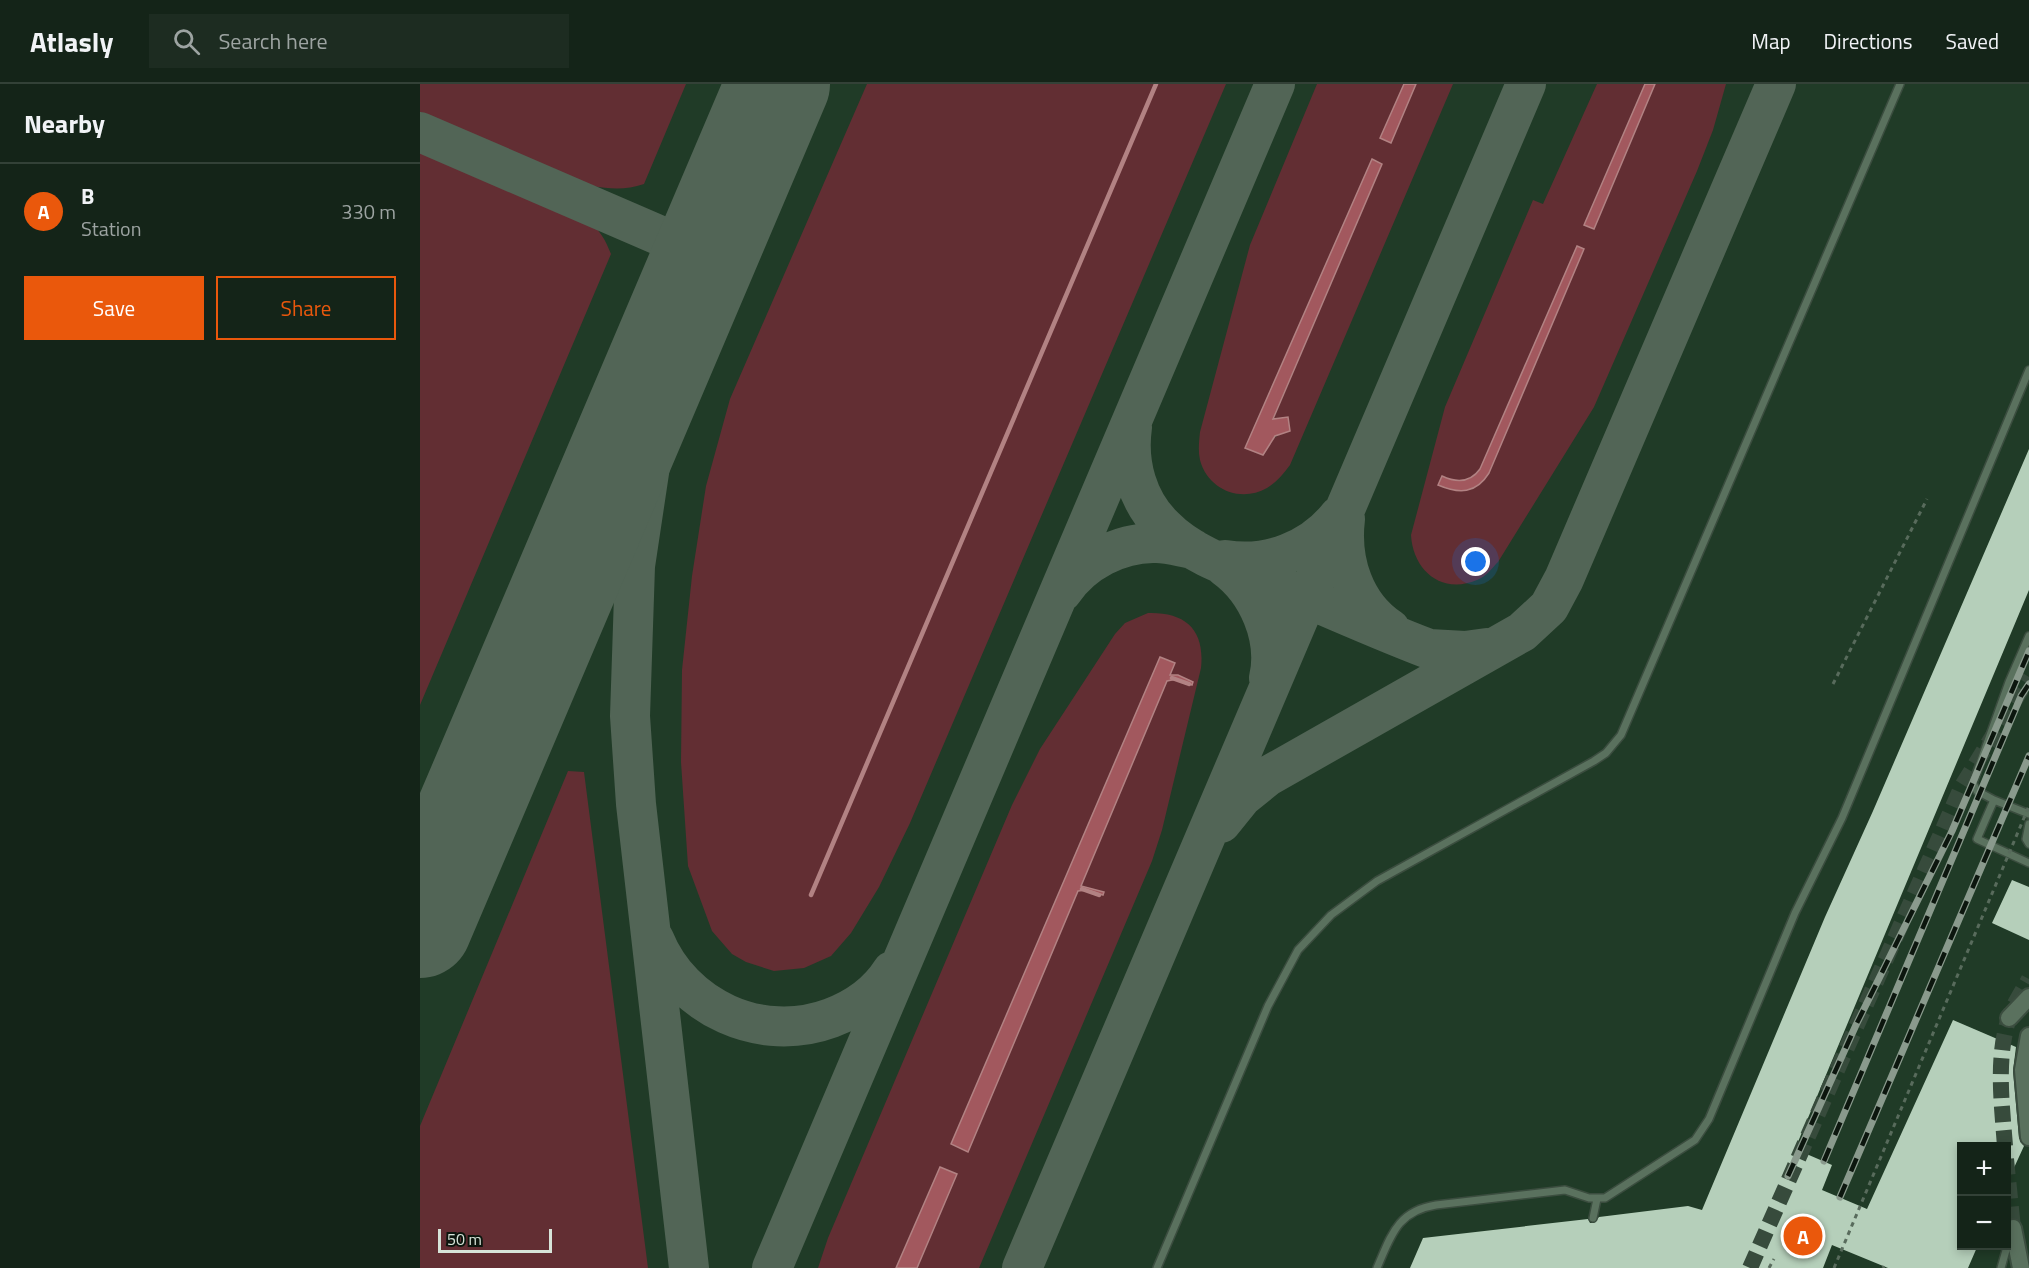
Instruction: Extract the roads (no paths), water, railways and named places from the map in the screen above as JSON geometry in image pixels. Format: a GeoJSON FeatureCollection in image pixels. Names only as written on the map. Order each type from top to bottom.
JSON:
{"type":"FeatureCollection","features":[{"type":"Feature","properties":{"kind":"main road"},"geometry":{"type":"LineString","coordinates":[[2009,1018],[2029,997]]}},
{"type":"Feature","properties":{"kind":"main road"},"geometry":{"type":"LineString","coordinates":[[2029,1036],[2023,1070],[2029,1137]]}},
{"type":"Feature","properties":{"kind":"main road"},"geometry":{"type":"LineString","coordinates":[[2013,1228],[2021,1268]]}},
{"type":"Feature","properties":{"kind":"main road"},"geometry":{"type":"LineString","coordinates":[[2027,1268],[2029,1263]]}},
{"type":"Feature","properties":{"kind":"lane"},"geometry":{"type":"LineString","coordinates":[[1157,1268],[1268,1006],[1298,950],[1331,915],[1377,881],[1606,753],[1621,735],[1900,84]]}},
{"type":"Feature","properties":{"kind":"lane"},"geometry":{"type":"LineString","coordinates":[[1377,1268],[1396,1226],[1409,1214],[1427,1206],[1565,1190],[1597,1199],[1611,1196],[1695,1140],[1709,1119],[1795,913],[1842,818],[2029,370]]}},
{"type":"Feature","properties":{"kind":"lane"},"geometry":{"type":"LineString","coordinates":[[2029,636],[2009,682],[1973,783],[1977,791],[2029,814]]}},
{"type":"Feature","properties":{"kind":"lane"},"geometry":{"type":"LineString","coordinates":[[1994,800],[1977,839],[2029,863]]}},
{"type":"Feature","properties":{"kind":"lane"},"geometry":{"type":"LineString","coordinates":[[2029,824],[2026,839],[2029,844]]}},
{"type":"Feature","properties":{"kind":"lane"},"geometry":{"type":"LineString","coordinates":[[1593,1218],[1597,1199]]}},
{"type":"Feature","properties":{"kind":"lane"},"geometry":{"type":"LineString","coordinates":[[2001,1268],[2013,1228]]}},
{"type":"Feature","properties":{"kind":"waterway"},"geometry":{"type":"LineString","coordinates":[[811,895],[1156,84]]}},
{"type":"Feature","properties":{"kind":"waterway"},"geometry":{"type":"LineString","coordinates":[[1172,678],[1189,684]]}},
{"type":"Feature","properties":{"kind":"waterway"},"geometry":{"type":"LineString","coordinates":[[1082,889],[1099,895]]}},
{"type":"Feature","properties":{"kind":"tunnel"},"geometry":{"type":"LineString","coordinates":[[1750,1268],[1962,786],[2029,677]]}},
{"type":"Feature","properties":{"kind":"tunnel"},"geometry":{"type":"LineString","coordinates":[[2005,1142],[2001,1099],[2004,1036],[2010,1015],[2029,979]]}},
{"type":"Feature","properties":{"kind":"tunnel"},"geometry":{"type":"LineString","coordinates":[[2010,1196],[2013,1228]]}},
{"type":"Feature","properties":{"kind":"railway"},"geometry":{"type":"LineString","coordinates":[[1788,1176],[1856,1025],[1952,831],[2029,651]]}},
{"type":"Feature","properties":{"kind":"railway"},"geometry":{"type":"LineString","coordinates":[[1824,1161],[2021,696],[2029,684]]}},
{"type":"Feature","properties":{"kind":"railway"},"geometry":{"type":"LineString","coordinates":[[1840,1197],[2029,756]]}},
{"type":"Feature","properties":{"kind":"place","name":"B"},"geometry":{"type":"Point","coordinates":[1803,1236]}}]}
